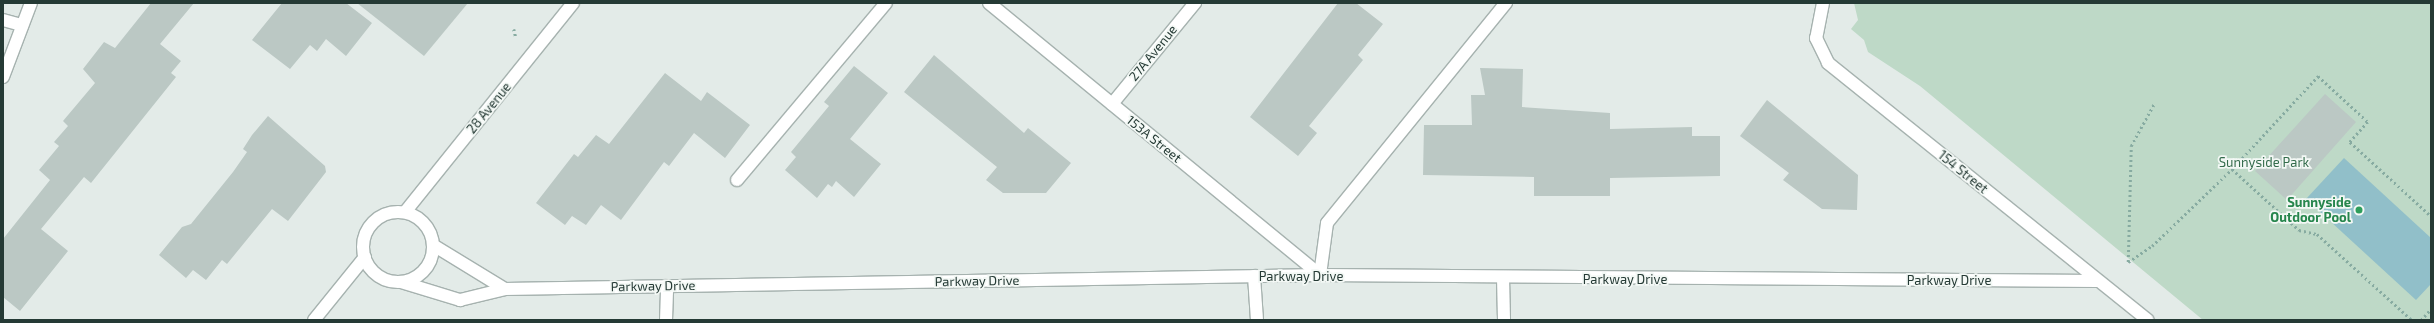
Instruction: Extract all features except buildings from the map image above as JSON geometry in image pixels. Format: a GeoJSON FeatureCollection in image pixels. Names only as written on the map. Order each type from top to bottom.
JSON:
{"type":"FeatureCollection","features":[{"type":"Feature","properties":{"kind":"street"},"geometry":{"type":"LineString","coordinates":[[3,77],[31,3]]}},
{"type":"Feature","properties":{"kind":"street","name":"28 Avenue"},"geometry":{"type":"LineString","coordinates":[[405,212],[573,3]]}},
{"type":"Feature","properties":{"kind":"street"},"geometry":{"type":"LineString","coordinates":[[737,180],[886,3]]}},
{"type":"Feature","properties":{"kind":"street","name":"153A Street"},"geometry":{"type":"LineString","coordinates":[[989,3],[1320,275]]}},
{"type":"Feature","properties":{"kind":"street","name":"27A Avenue"},"geometry":{"type":"LineString","coordinates":[[1112,104],[1195,3]]}},
{"type":"Feature","properties":{"kind":"street"},"geometry":{"type":"LineString","coordinates":[[1320,275],[1327,223],[1506,3]]}},
{"type":"Feature","properties":{"kind":"street","name":"154 Street"},"geometry":{"type":"LineString","coordinates":[[1823,3],[1816,38],[1828,63],[2148,320]]}},
{"type":"Feature","properties":{"kind":"street"},"geometry":{"type":"LineString","coordinates":[[3,20],[22,25]]}},
{"type":"Feature","properties":{"kind":"street"},"geometry":{"type":"LineString","coordinates":[[314,320],[365,257],[366,234],[372,223],[393,212],[405,212],[425,224],[433,245],[432,256],[421,274],[401,282],[378,275],[365,257]]}},
{"type":"Feature","properties":{"kind":"street"},"geometry":{"type":"LineString","coordinates":[[433,245],[505,289]]}},
{"type":"Feature","properties":{"kind":"street","name":"Parkway Drive"},"geometry":{"type":"LineString","coordinates":[[401,282],[460,300],[505,289],[1320,275],[1503,278],[2098,281]]}},
{"type":"Feature","properties":{"kind":"street"},"geometry":{"type":"LineString","coordinates":[[1254,276],[1257,320]]}},
{"type":"Feature","properties":{"kind":"street"},"geometry":{"type":"LineString","coordinates":[[1503,278],[1504,320]]}},
{"type":"Feature","properties":{"kind":"street"},"geometry":{"type":"LineString","coordinates":[[666,320],[667,286]]}},
{"type":"Feature","properties":{"kind":"path"},"geometry":{"type":"LineString","coordinates":[[2154,104],[2131,146],[2128,262],[2152,246],[2232,169],[2318,76],[2368,122],[2350,142],[2431,216]]}},
{"type":"Feature","properties":{"kind":"path"},"geometry":{"type":"LineString","coordinates":[[2232,169],[2299,230],[2318,234],[2412,320]]}},
{"type":"Feature","properties":{"kind":"path"},"geometry":{"type":"LineString","coordinates":[[2421,320],[2431,309]]}},
{"type":"Feature","properties":{"kind":"green space","name":"Sunnyside Park"},"geometry":{"type":"Polygon","coordinates":[[[1854,3],[2431,3],[2431,320],[2203,320],[1920,86],[1868,52],[1864,40],[1851,29],[1858,20],[1854,3]]]}},
{"type":"Feature","properties":{"kind":"water"},"geometry":{"type":"Polygon","coordinates":[[[2344,158],[2431,238],[2431,284],[2416,300],[2306,199],[2344,158]]]}},
{"type":"Feature","properties":{"kind":"place","name":"Sunnyside Outdoor Pool"},"geometry":{"type":"Point","coordinates":[2359,210]}}]}
